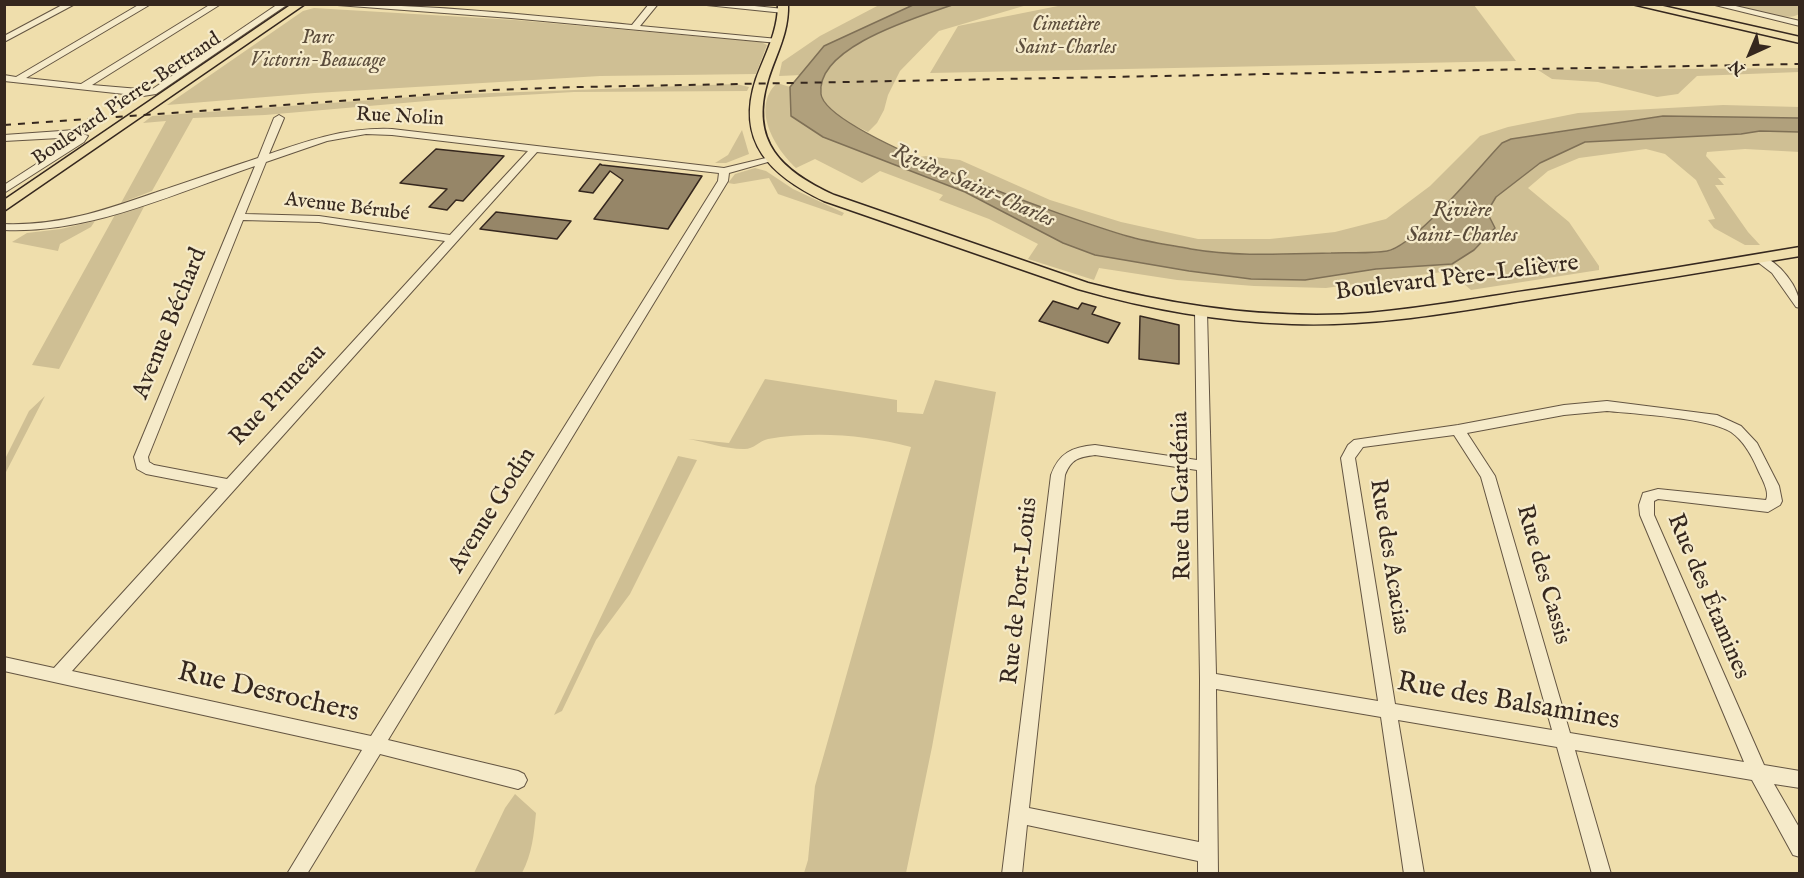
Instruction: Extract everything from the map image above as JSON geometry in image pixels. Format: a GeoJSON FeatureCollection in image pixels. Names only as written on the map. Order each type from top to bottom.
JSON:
{"type":"FeatureCollection","features":[{"type":"Feature","properties":{"kind":"main road","name":"Boulevard Pierre-Bertrand"},"geometry":{"type":"LineString","coordinates":[[4,207],[300,4]]}},
{"type":"Feature","properties":{"kind":"main road"},"geometry":{"type":"LineString","coordinates":[[1636,4],[1800,35]]}},
{"type":"Feature","properties":{"kind":"main road"},"geometry":{"type":"LineString","coordinates":[[1660,4],[1800,40]]}},
{"type":"Feature","properties":{"kind":"main road","name":"Boulevard Père-Lelièvre"},"geometry":{"type":"LineString","coordinates":[[784,8],[778,41],[762,82],[755,110],[758,136],[770,160],[804,186],[846,204],[1083,286],[1136,300],[1201,311],[1276,318],[1365,318],[1417,312],[1800,251]]}},
{"type":"Feature","properties":{"kind":"street"},"geometry":{"type":"LineString","coordinates":[[4,40],[71,4]]}},
{"type":"Feature","properties":{"kind":"street"},"geometry":{"type":"LineString","coordinates":[[16,80],[147,4]]}},
{"type":"Feature","properties":{"kind":"street"},"geometry":{"type":"LineString","coordinates":[[4,78],[84,85],[217,4]]}},
{"type":"Feature","properties":{"kind":"street","name":"Boulevard Pierre-Bertrand"},"geometry":{"type":"LineString","coordinates":[[84,85],[143,93],[158,90],[284,4]]}},
{"type":"Feature","properties":{"kind":"street"},"geometry":{"type":"LineString","coordinates":[[328,4],[511,16],[778,41]]}},
{"type":"Feature","properties":{"kind":"street"},"geometry":{"type":"LineString","coordinates":[[511,16],[524,4]]}},
{"type":"Feature","properties":{"kind":"street"},"geometry":{"type":"LineString","coordinates":[[634,27],[654,4]]}},
{"type":"Feature","properties":{"kind":"street"},"geometry":{"type":"LineString","coordinates":[[701,4],[784,8]]}},
{"type":"Feature","properties":{"kind":"street"},"geometry":{"type":"LineString","coordinates":[[1715,4],[1800,24]]}},
{"type":"Feature","properties":{"kind":"street"},"geometry":{"type":"LineString","coordinates":[[1725,21],[1730,7]]}},
{"type":"Feature","properties":{"kind":"street","name":"Avenue Béchard"},"geometry":{"type":"LineString","coordinates":[[228,485],[151,470],[142,465],[141,457],[279,118]]}},
{"type":"Feature","properties":{"kind":"street","name":"Rue Nolin"},"geometry":{"type":"LineString","coordinates":[[4,227],[28,228],[81,220],[325,138],[366,131],[392,132],[724,171],[770,160]]}},
{"type":"Feature","properties":{"kind":"street","name":"Boulevard Pierre-Bertrand"},"geometry":{"type":"LineString","coordinates":[[4,138],[75,133],[83,136],[81,140],[4,190]]}},
{"type":"Feature","properties":{"kind":"street","name":"Rue Pruneau"},"geometry":{"type":"LineString","coordinates":[[58,675],[535,148]]}},
{"type":"Feature","properties":{"kind":"street","name":"Avenue Godin"},"geometry":{"type":"LineString","coordinates":[[296,873],[723,181],[724,171]]}},
{"type":"Feature","properties":{"kind":"street","name":"Avenue Bérubé"},"geometry":{"type":"LineString","coordinates":[[237,217],[273,217],[334,222],[453,239]]}},
{"type":"Feature","properties":{"kind":"street"},"geometry":{"type":"LineString","coordinates":[[1759,258],[1776,271],[1800,304]]}},
{"type":"Feature","properties":{"kind":"street","name":"Rue du Gardénia"},"geometry":{"type":"LineString","coordinates":[[1201,311],[1208,680],[1208,873]]}},
{"type":"Feature","properties":{"kind":"street","name":"Rue des Étamines"},"geometry":{"type":"LineString","coordinates":[[1353,448],[1359,443],[1458,430],[1564,410],[1607,406],[1717,420],[1744,435],[1771,481],[1776,493],[1775,501],[1768,506],[1752,506],[1658,494],[1648,497],[1646,505],[1647,515],[1758,773]]}},
{"type":"Feature","properties":{"kind":"street","name":"Rue des Cassis"},"geometry":{"type":"LineString","coordinates":[[1458,430],[1488,476],[1602,873]]}},
{"type":"Feature","properties":{"kind":"street","name":"Rue des Acacias"},"geometry":{"type":"LineString","coordinates":[[1353,448],[1348,458],[1350,474],[1414,873]]}},
{"type":"Feature","properties":{"kind":"street","name":"Rue de Port-Louis"},"geometry":{"type":"LineString","coordinates":[[1012,873],[1058,475],[1062,464],[1066,457],[1077,452],[1095,450],[1205,466]]}},
{"type":"Feature","properties":{"kind":"street","name":"Rue Desrochers"},"geometry":{"type":"LineString","coordinates":[[4,663],[375,745],[518,780]]}},
{"type":"Feature","properties":{"kind":"street","name":"Rue des Balsamines"},"geometry":{"type":"LineString","coordinates":[[1208,680],[1800,780]]}},
{"type":"Feature","properties":{"kind":"street"},"geometry":{"type":"LineString","coordinates":[[1758,773],[1800,848]]}},
{"type":"Feature","properties":{"kind":"street"},"geometry":{"type":"LineString","coordinates":[[1020,815],[1208,853]]}},
{"type":"Feature","properties":{"kind":"green space","name":"Cimetière Saint-Charles"},"geometry":{"type":"Polygon","coordinates":[[[1046,4],[1474,5],[1516,61],[930,73],[958,26],[1058,6],[1046,4]]]}},
{"type":"Feature","properties":{"kind":"green space"},"geometry":{"type":"Polygon","coordinates":[[[879,5],[913,5],[824,46],[802,75],[779,76],[782,62],[820,36],[879,5]]]}},
{"type":"Feature","properties":{"kind":"green space"},"geometry":{"type":"Polygon","coordinates":[[[952,5],[1027,5],[939,31],[900,71],[888,95],[884,110],[877,123],[868,132],[839,118],[823,98],[823,78],[836,61],[857,45],[883,31],[952,5]]]}},
{"type":"Feature","properties":{"kind":"green space"},"geometry":{"type":"Polygon","coordinates":[[[1726,5],[1799,5],[1799,14],[1785,17],[1775,16],[1726,5]]]}},
{"type":"Feature","properties":{"kind":"green space","name":"Parc Victorin-Beaucage"},"geometry":{"type":"Polygon","coordinates":[[[314,8],[515,20],[761,42],[767,45],[756,74],[600,76],[315,93],[167,105],[303,11],[314,8]]]}},
{"type":"Feature","properties":{"kind":"green space"},"geometry":{"type":"Polygon","coordinates":[[[1800,68],[1799,72],[1697,76],[1678,94],[1657,97],[1598,82],[1552,79],[1538,70],[1800,68]]]}},
{"type":"Feature","properties":{"kind":"green space"},"geometry":{"type":"Polygon","coordinates":[[[777,83],[790,87],[791,116],[890,163],[964,192],[1063,243],[1095,255],[1251,279],[1305,280],[1376,269],[1487,212],[1496,197],[1540,163],[1585,142],[1741,134],[1760,131],[1799,132],[1800,152],[1745,149],[1707,152],[1706,156],[1726,178],[1718,178],[1724,185],[1715,185],[1748,232],[1760,245],[1745,245],[1714,228],[1708,220],[1715,219],[1696,180],[1665,154],[1646,149],[1579,158],[1548,171],[1528,188],[1569,222],[1599,266],[1599,270],[1471,290],[1449,271],[1326,288],[1254,286],[1177,280],[1099,268],[1094,280],[1028,259],[1038,244],[989,219],[939,200],[943,195],[880,171],[862,183],[815,159],[796,168],[780,149],[768,127],[766,104],[769,93],[777,83]]]}},
{"type":"Feature","properties":{"kind":"green space"},"geometry":{"type":"Polygon","coordinates":[[[736,84],[749,87],[747,91],[574,92],[438,100],[265,115],[193,118],[152,191],[121,203],[166,121],[143,123],[152,116],[440,95],[736,84]]]}},
{"type":"Feature","properties":{"kind":"green space"},"geometry":{"type":"Polygon","coordinates":[[[1723,105],[1799,107],[1799,118],[1663,116],[1511,139],[1502,143],[1450,201],[1420,230],[1406,241],[1386,251],[1242,254],[1157,243],[1087,224],[1019,200],[919,157],[960,160],[1050,200],[1121,222],[1198,239],[1270,239],[1335,232],[1386,219],[1430,186],[1480,136],[1508,127],[1578,113],[1723,105]]]}},
{"type":"Feature","properties":{"kind":"green space"},"geometry":{"type":"Polygon","coordinates":[[[742,130],[749,154],[726,163],[715,163],[728,155],[742,130]]]}},
{"type":"Feature","properties":{"kind":"green space"},"geometry":{"type":"Polygon","coordinates":[[[755,168],[766,171],[793,189],[844,213],[842,216],[778,194],[769,178],[728,183],[735,174],[755,168]]]}},
{"type":"Feature","properties":{"kind":"green space"},"geometry":{"type":"Polygon","coordinates":[[[147,201],[59,369],[32,365],[116,213],[147,201]]]}},
{"type":"Feature","properties":{"kind":"green space"},"geometry":{"type":"Polygon","coordinates":[[[95,221],[91,227],[60,244],[58,251],[12,242],[27,233],[61,229],[95,221]]]}},
{"type":"Feature","properties":{"kind":"green space"},"geometry":{"type":"Polygon","coordinates":[[[765,379],[897,400],[897,412],[923,414],[935,380],[996,392],[932,747],[906,873],[804,873],[808,860],[815,786],[911,447],[858,437],[822,435],[768,439],[747,449],[729,448],[688,439],[729,443],[765,379]]]}},
{"type":"Feature","properties":{"kind":"green space"},"geometry":{"type":"Polygon","coordinates":[[[45,396],[5,474],[5,459],[29,411],[45,396]]]}},
{"type":"Feature","properties":{"kind":"green space"},"geometry":{"type":"Polygon","coordinates":[[[678,456],[697,460],[630,594],[596,640],[562,711],[554,715],[678,456]]]}},
{"type":"Feature","properties":{"kind":"green space"},"geometry":{"type":"Polygon","coordinates":[[[515,794],[536,813],[530,851],[522,873],[474,873],[505,808],[515,794]]]}},
{"type":"Feature","properties":{"kind":"water","name":"Rivière Saint-Charles"},"geometry":{"type":"Polygon","coordinates":[[[913,5],[952,5],[871,36],[834,62],[824,77],[821,94],[834,111],[865,132],[908,154],[1012,196],[1127,236],[1208,252],[1261,254],[1387,251],[1399,246],[1430,221],[1502,143],[1511,139],[1663,116],[1799,118],[1799,132],[1760,131],[1741,134],[1585,142],[1540,163],[1496,197],[1487,212],[1495,228],[1474,250],[1452,264],[1376,269],[1305,280],[1251,279],[1189,271],[1095,255],[1063,243],[965,192],[823,137],[791,116],[790,87],[824,46],[913,5]]]}},
{"type":"Feature","properties":{"kind":"building"},"geometry":{"type":"Polygon","coordinates":[[[436,149],[504,156],[463,201],[456,200],[447,210],[429,207],[447,189],[400,183],[436,149]]]}},
{"type":"Feature","properties":{"kind":"building"},"geometry":{"type":"Polygon","coordinates":[[[600,164],[702,176],[668,229],[594,219],[623,180],[610,171],[593,193],[579,191],[600,164]]]}},
{"type":"Feature","properties":{"kind":"building"},"geometry":{"type":"Polygon","coordinates":[[[496,212],[571,221],[557,239],[480,229],[496,212]]]}},
{"type":"Feature","properties":{"kind":"building"},"geometry":{"type":"Polygon","coordinates":[[[1053,301],[1078,309],[1082,303],[1096,307],[1092,314],[1120,323],[1108,343],[1039,321],[1053,301]]]}},
{"type":"Feature","properties":{"kind":"building"},"geometry":{"type":"Polygon","coordinates":[[[1140,316],[1179,325],[1179,364],[1139,359],[1140,316]]]}},
{"type":"Feature","properties":{"kind":"railway"},"geometry":{"type":"LineString","coordinates":[[4,125],[492,90],[578,87],[1800,64]]}}]}
